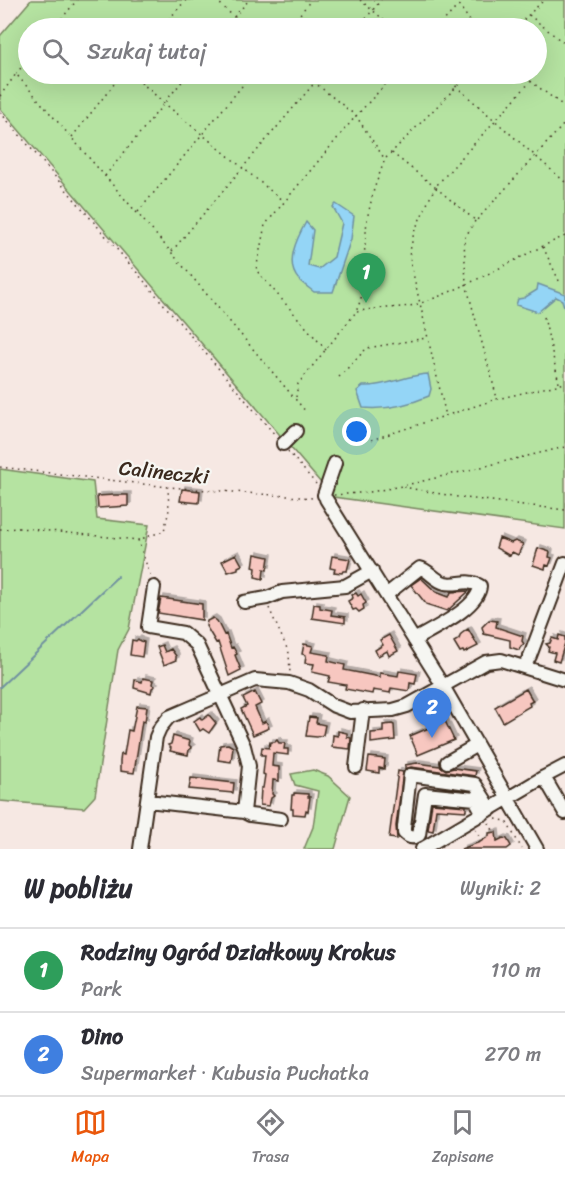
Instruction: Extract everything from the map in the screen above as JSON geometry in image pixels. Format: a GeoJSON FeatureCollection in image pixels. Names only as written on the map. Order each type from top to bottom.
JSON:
{"type":"FeatureCollection","features":[{"type":"Feature","properties":{"kind":"street"},"geometry":{"type":"LineString","coordinates":[[283,444],[296,431]]}},
{"type":"Feature","properties":{"kind":"street"},"geometry":{"type":"LineString","coordinates":[[335,463],[325,497],[443,686],[477,746],[494,810]]}},
{"type":"Feature","properties":{"kind":"street"},"geometry":{"type":"LineString","coordinates":[[524,667],[565,564]]}},
{"type":"Feature","properties":{"kind":"street"},"geometry":{"type":"LineString","coordinates":[[386,595],[420,568],[440,582],[448,584],[468,582],[480,586],[480,592],[466,609],[414,640]]}},
{"type":"Feature","properties":{"kind":"street"},"geometry":{"type":"LineString","coordinates":[[244,602],[267,598],[282,592],[345,586],[372,571]]}},
{"type":"Feature","properties":{"kind":"street"},"geometry":{"type":"LineString","coordinates":[[154,587],[148,627],[183,633],[197,645],[244,746],[249,766],[244,812]]}},
{"type":"Feature","properties":{"kind":"street"},"geometry":{"type":"LineString","coordinates":[[140,849],[156,738],[160,728],[169,717],[255,680],[289,683],[309,690],[334,706],[350,712],[393,710],[407,706],[486,662],[501,660],[565,680]]}},
{"type":"Feature","properties":{"kind":"street"},"geometry":{"type":"LineString","coordinates":[[356,767],[363,710]]}},
{"type":"Feature","properties":{"kind":"street"},"geometry":{"type":"LineString","coordinates":[[447,762],[477,746]]}},
{"type":"Feature","properties":{"kind":"street"},"geometry":{"type":"LineString","coordinates":[[422,849],[494,810],[565,766]]}},
{"type":"Feature","properties":{"kind":"street"},"geometry":{"type":"LineString","coordinates":[[494,810],[475,800],[426,794],[419,835],[414,838],[404,833],[410,775],[475,784],[494,810],[537,849]]}},
{"type":"Feature","properties":{"kind":"street"},"geometry":{"type":"LineString","coordinates":[[544,777],[565,813]]}},
{"type":"Feature","properties":{"kind":"street"},"geometry":{"type":"LineString","coordinates":[[148,801],[244,812],[250,815],[281,819]]}},
{"type":"Feature","properties":{"kind":"path"},"geometry":{"type":"LineString","coordinates":[[62,18],[77,0]]}},
{"type":"Feature","properties":{"kind":"path"},"geometry":{"type":"LineString","coordinates":[[170,18],[186,0]]}},
{"type":"Feature","properties":{"kind":"path"},"geometry":{"type":"LineString","coordinates":[[216,0],[234,17],[249,0]]}},
{"type":"Feature","properties":{"kind":"path"},"geometry":{"type":"LineString","coordinates":[[297,18],[311,0]]}},
{"type":"Feature","properties":{"kind":"path"},"geometry":{"type":"LineString","coordinates":[[360,0],[382,18]]}},
{"type":"Feature","properties":{"kind":"path"},"geometry":{"type":"LineString","coordinates":[[366,18],[381,0]]}},
{"type":"Feature","properties":{"kind":"path"},"geometry":{"type":"LineString","coordinates":[[455,0],[467,18]]}},
{"type":"Feature","properties":{"kind":"path"},"geometry":{"type":"LineString","coordinates":[[527,18],[544,0]]}},
{"type":"Feature","properties":{"kind":"path"},"geometry":{"type":"LineString","coordinates":[[447,18],[458,6]]}},
{"type":"Feature","properties":{"kind":"path"},"geometry":{"type":"LineString","coordinates":[[530,15],[534,18]]}},
{"type":"Feature","properties":{"kind":"path"},"geometry":{"type":"LineString","coordinates":[[547,29],[565,44]]}},
{"type":"Feature","properties":{"kind":"path"},"geometry":{"type":"LineString","coordinates":[[0,96],[18,72]]}},
{"type":"Feature","properties":{"kind":"path"},"geometry":{"type":"LineString","coordinates":[[25,84],[308,413]]}},
{"type":"Feature","properties":{"kind":"path"},"geometry":{"type":"LineString","coordinates":[[71,137],[114,84]]}},
{"type":"Feature","properties":{"kind":"path"},"geometry":{"type":"LineString","coordinates":[[143,84],[284,202]]}},
{"type":"Feature","properties":{"kind":"path"},"geometry":{"type":"LineString","coordinates":[[105,176],[180,84]]}},
{"type":"Feature","properties":{"kind":"path"},"geometry":{"type":"LineString","coordinates":[[137,213],[244,84]]}},
{"type":"Feature","properties":{"kind":"path"},"geometry":{"type":"LineString","coordinates":[[171,252],[313,84]]}},
{"type":"Feature","properties":{"kind":"path"},"geometry":{"type":"LineString","coordinates":[[317,84],[356,116],[385,159]]}},
{"type":"Feature","properties":{"kind":"path"},"geometry":{"type":"LineString","coordinates":[[326,351],[256,270],[264,225],[386,84]]}},
{"type":"Feature","properties":{"kind":"path"},"geometry":{"type":"LineString","coordinates":[[453,84],[565,182]]}},
{"type":"Feature","properties":{"kind":"path"},"geometry":{"type":"LineString","coordinates":[[296,398],[298,384],[356,312],[361,299],[367,219],[374,189],[385,159],[459,84]]}},
{"type":"Feature","properties":{"kind":"path"},"geometry":{"type":"LineString","coordinates":[[446,416],[409,256],[414,232],[435,187],[528,84]]}},
{"type":"Feature","properties":{"kind":"path"},"geometry":{"type":"LineString","coordinates":[[535,84],[565,107]]}},
{"type":"Feature","properties":{"kind":"path"},"geometry":{"type":"LineString","coordinates":[[0,112],[283,444],[325,497]]}},
{"type":"Feature","properties":{"kind":"path"},"geometry":{"type":"LineString","coordinates":[[497,399],[466,284],[464,239],[476,220],[565,123]]}},
{"type":"Feature","properties":{"kind":"path"},"geometry":{"type":"LineString","coordinates":[[391,152],[476,220]]}},
{"type":"Feature","properties":{"kind":"path"},"geometry":{"type":"LineString","coordinates":[[356,312],[370,308],[419,304],[565,236]]}},
{"type":"Feature","properties":{"kind":"path"},"geometry":{"type":"LineString","coordinates":[[542,246],[561,285]]}},
{"type":"Feature","properties":{"kind":"path"},"geometry":{"type":"LineString","coordinates":[[544,317],[559,384]]}},
{"type":"Feature","properties":{"kind":"path"},"geometry":{"type":"LineString","coordinates":[[339,377],[367,348],[427,338]]}},
{"type":"Feature","properties":{"kind":"path"},"geometry":{"type":"LineString","coordinates":[[371,440],[497,399],[565,382]]}},
{"type":"Feature","properties":{"kind":"path","name":"Calineczki"},"geometry":{"type":"LineString","coordinates":[[0,467],[168,487],[325,497],[402,486],[565,447]]}},
{"type":"Feature","properties":{"kind":"path"},"geometry":{"type":"LineString","coordinates":[[402,486],[459,497],[565,510]]}},
{"type":"Feature","properties":{"kind":"path"},"geometry":{"type":"LineString","coordinates":[[0,529],[20,528],[138,540],[164,531],[169,510],[168,487]]}},
{"type":"Feature","properties":{"kind":"path"},"geometry":{"type":"LineString","coordinates":[[138,540],[154,587]]}},
{"type":"Feature","properties":{"kind":"path"},"geometry":{"type":"LineString","coordinates":[[268,606],[289,653],[290,677]]}},
{"type":"Feature","properties":{"kind":"path"},"geometry":{"type":"LineString","coordinates":[[494,810],[494,818],[506,821]]}},
{"type":"Feature","properties":{"kind":"path"},"geometry":{"type":"LineString","coordinates":[[494,810],[506,815],[506,821],[522,849]]}},
{"type":"Feature","properties":{"kind":"path"},"geometry":{"type":"LineString","coordinates":[[493,830],[494,810]]}},
{"type":"Feature","properties":{"kind":"path"},"geometry":{"type":"LineString","coordinates":[[480,836],[475,829],[494,810]]}},
{"type":"Feature","properties":{"kind":"path"},"geometry":{"type":"LineString","coordinates":[[513,844],[518,842]]}},
{"type":"Feature","properties":{"kind":"green space"},"geometry":{"type":"Polygon","coordinates":[[[31,0],[565,0],[565,529],[333,497],[0,108],[0,36],[31,0]]]}},
{"type":"Feature","properties":{"kind":"green space"},"geometry":{"type":"Polygon","coordinates":[[[0,469],[93,482],[97,519],[149,525],[129,629],[118,650],[95,796],[84,808],[0,801],[0,469]]]}},
{"type":"Feature","properties":{"kind":"green space"},"geometry":{"type":"Polygon","coordinates":[[[313,770],[328,776],[350,796],[335,849],[304,849],[313,827],[318,791],[295,785],[291,774],[313,770]]]}},
{"type":"Feature","properties":{"kind":"water"},"geometry":{"type":"Polygon","coordinates":[[[336,204],[354,216],[351,239],[333,292],[314,292],[295,274],[292,266],[294,251],[306,222],[313,230],[308,266],[319,269],[334,257],[342,223],[333,207],[336,204]]]}},
{"type":"Feature","properties":{"kind":"water"},"geometry":{"type":"Polygon","coordinates":[[[538,284],[565,294],[565,310],[562,300],[556,297],[538,312],[516,305],[518,299],[537,290],[538,284]]]}},
{"type":"Feature","properties":{"kind":"water"},"geometry":{"type":"Polygon","coordinates":[[[428,374],[431,389],[429,396],[396,406],[363,408],[357,391],[363,386],[380,385],[428,374]]]}},
{"type":"Feature","properties":{"kind":"building"},"geometry":{"type":"Polygon","coordinates":[[[182,489],[200,491],[199,503],[180,501],[182,489]]]}},
{"type":"Feature","properties":{"kind":"building"},"geometry":{"type":"Polygon","coordinates":[[[128,495],[128,506],[98,508],[97,496],[128,495]]]}},
{"type":"Feature","properties":{"kind":"building"},"geometry":{"type":"Polygon","coordinates":[[[499,538],[511,543],[515,541],[523,544],[518,555],[512,552],[510,556],[496,548],[499,538]]]}},
{"type":"Feature","properties":{"kind":"building"},"geometry":{"type":"Polygon","coordinates":[[[538,548],[550,552],[549,557],[552,558],[545,569],[533,565],[538,548]]]}},
{"type":"Feature","properties":{"kind":"building"},"geometry":{"type":"Polygon","coordinates":[[[236,554],[242,565],[228,572],[222,561],[236,554]]]}},
{"type":"Feature","properties":{"kind":"building"},"geometry":{"type":"Polygon","coordinates":[[[255,554],[269,557],[263,579],[255,577],[256,568],[253,567],[255,554]]]}},
{"type":"Feature","properties":{"kind":"building"},"geometry":{"type":"Polygon","coordinates":[[[332,556],[350,559],[347,571],[334,572],[335,569],[330,568],[332,556]]]}},
{"type":"Feature","properties":{"kind":"building"},"geometry":{"type":"Polygon","coordinates":[[[421,578],[436,592],[449,597],[451,592],[469,591],[447,611],[426,604],[411,585],[421,578]]]}},
{"type":"Feature","properties":{"kind":"building"},"geometry":{"type":"Polygon","coordinates":[[[356,593],[358,596],[361,594],[366,603],[363,605],[364,609],[359,612],[356,609],[353,610],[348,601],[356,593]]]}},
{"type":"Feature","properties":{"kind":"building"},"geometry":{"type":"Polygon","coordinates":[[[161,598],[202,604],[202,620],[158,613],[161,598]]]}},
{"type":"Feature","properties":{"kind":"building"},"geometry":{"type":"Polygon","coordinates":[[[314,604],[320,605],[320,608],[332,610],[331,615],[345,617],[345,623],[312,618],[314,604]]]}},
{"type":"Feature","properties":{"kind":"building"},"geometry":{"type":"Polygon","coordinates":[[[213,618],[224,635],[226,634],[231,648],[233,647],[237,654],[235,655],[241,670],[229,676],[218,642],[216,643],[206,626],[207,621],[213,618]]]}},
{"type":"Feature","properties":{"kind":"building"},"geometry":{"type":"Polygon","coordinates":[[[489,620],[497,621],[496,627],[523,636],[524,644],[519,650],[510,647],[510,640],[484,634],[482,627],[489,620]]]}},
{"type":"Feature","properties":{"kind":"building"},"geometry":{"type":"Polygon","coordinates":[[[468,629],[478,646],[464,653],[460,652],[454,642],[468,629]]]}},
{"type":"Feature","properties":{"kind":"building"},"geometry":{"type":"Polygon","coordinates":[[[389,635],[398,651],[389,656],[387,651],[378,656],[375,650],[383,645],[380,640],[389,635]]]}},
{"type":"Feature","properties":{"kind":"building"},"geometry":{"type":"Polygon","coordinates":[[[559,635],[565,637],[565,643],[559,662],[553,660],[555,653],[548,651],[549,647],[546,644],[550,643],[552,638],[558,640],[559,635]]]}},
{"type":"Feature","properties":{"kind":"building"},"geometry":{"type":"Polygon","coordinates":[[[138,639],[144,642],[142,657],[130,655],[132,640],[138,639]]]}},
{"type":"Feature","properties":{"kind":"building"},"geometry":{"type":"Polygon","coordinates":[[[304,644],[313,646],[311,652],[329,655],[328,661],[345,665],[344,670],[380,677],[380,673],[398,676],[399,671],[417,674],[415,684],[410,683],[409,691],[391,688],[390,693],[373,690],[372,694],[345,689],[346,685],[328,682],[330,676],[312,672],[314,664],[305,663],[306,655],[302,654],[304,644]]]}},
{"type":"Feature","properties":{"kind":"building"},"geometry":{"type":"Polygon","coordinates":[[[162,645],[165,652],[171,649],[176,660],[164,665],[157,647],[162,645]]]}},
{"type":"Feature","properties":{"kind":"building"},"geometry":{"type":"Polygon","coordinates":[[[143,678],[153,680],[152,684],[155,686],[151,693],[134,688],[135,680],[142,682],[143,678]]]}},
{"type":"Feature","properties":{"kind":"building"},"geometry":{"type":"Polygon","coordinates":[[[526,689],[533,701],[529,703],[530,706],[503,722],[495,707],[526,689]]]}},
{"type":"Feature","properties":{"kind":"building"},"geometry":{"type":"Polygon","coordinates":[[[255,692],[261,704],[255,707],[262,723],[266,721],[269,728],[253,735],[241,709],[247,706],[243,698],[255,692]]]}},
{"type":"Feature","properties":{"kind":"building"},"geometry":{"type":"Polygon","coordinates":[[[137,706],[147,707],[145,722],[142,721],[134,773],[120,771],[121,754],[124,755],[128,730],[132,731],[137,706]]]}},
{"type":"Feature","properties":{"kind":"building"},"geometry":{"type":"Polygon","coordinates":[[[209,715],[216,723],[209,733],[203,729],[200,731],[194,721],[200,717],[202,720],[209,715]]]}},
{"type":"Feature","properties":{"kind":"building"},"geometry":{"type":"Polygon","coordinates":[[[309,717],[317,718],[316,723],[325,725],[323,735],[306,736],[309,717]]]}},
{"type":"Feature","properties":{"kind":"building"},"geometry":{"type":"Polygon","coordinates":[[[445,721],[454,740],[418,755],[410,736],[445,721]]]}},
{"type":"Feature","properties":{"kind":"building"},"geometry":{"type":"Polygon","coordinates":[[[392,724],[395,740],[371,743],[371,733],[383,732],[383,725],[392,724]]]}},
{"type":"Feature","properties":{"kind":"building"},"geometry":{"type":"Polygon","coordinates":[[[338,731],[347,733],[347,737],[351,738],[350,749],[332,747],[333,735],[338,736],[338,731]]]}},
{"type":"Feature","properties":{"kind":"building"},"geometry":{"type":"Polygon","coordinates":[[[173,736],[190,741],[189,745],[192,748],[188,755],[170,751],[171,748],[168,745],[171,744],[173,736]]]}},
{"type":"Feature","properties":{"kind":"building"},"geometry":{"type":"Polygon","coordinates":[[[277,740],[279,743],[285,743],[284,749],[288,749],[288,755],[273,753],[272,766],[279,767],[279,781],[273,780],[272,794],[274,796],[269,806],[260,805],[261,788],[263,788],[265,775],[263,774],[265,755],[261,755],[262,747],[269,748],[270,742],[277,740]]]}},
{"type":"Feature","properties":{"kind":"building"},"geometry":{"type":"Polygon","coordinates":[[[228,744],[233,747],[231,762],[218,760],[220,745],[228,744]]]}},
{"type":"Feature","properties":{"kind":"building"},"geometry":{"type":"Polygon","coordinates":[[[369,757],[385,759],[384,769],[379,768],[379,773],[367,771],[369,757]]]}},
{"type":"Feature","properties":{"kind":"building"},"geometry":{"type":"Polygon","coordinates":[[[417,763],[440,766],[446,770],[454,768],[476,771],[475,776],[411,767],[405,769],[405,765],[417,763]]]}},
{"type":"Feature","properties":{"kind":"building"},"geometry":{"type":"Polygon","coordinates":[[[398,771],[403,772],[396,826],[397,839],[389,838],[398,771]]]}},
{"type":"Feature","properties":{"kind":"building"},"geometry":{"type":"Polygon","coordinates":[[[191,778],[234,783],[233,793],[189,789],[191,778]]]}},
{"type":"Feature","properties":{"kind":"building"},"geometry":{"type":"Polygon","coordinates":[[[294,793],[308,794],[310,797],[308,811],[306,810],[305,815],[293,814],[293,809],[291,809],[294,793]]]}},
{"type":"Feature","properties":{"kind":"building"},"geometry":{"type":"Polygon","coordinates":[[[432,803],[466,806],[466,811],[436,809],[433,831],[428,830],[432,803]]]}},
{"type":"Feature","properties":{"kind":"building"},"geometry":{"type":"Polygon","coordinates":[[[496,832],[497,841],[507,839],[511,846],[507,849],[461,849],[480,842],[489,836],[489,833],[496,832]]]}},
{"type":"Feature","properties":{"kind":"waterway"},"geometry":{"type":"LineString","coordinates":[[0,687],[118,576]]}},
{"type":"Feature","properties":{"kind":"place","name":"Rodziny Ogród Działkowy Krokus"},"geometry":{"type":"Point","coordinates":[366,303]}},
{"type":"Feature","properties":{"kind":"place","name":"Dino"},"geometry":{"type":"Point","coordinates":[432,738]}}]}
